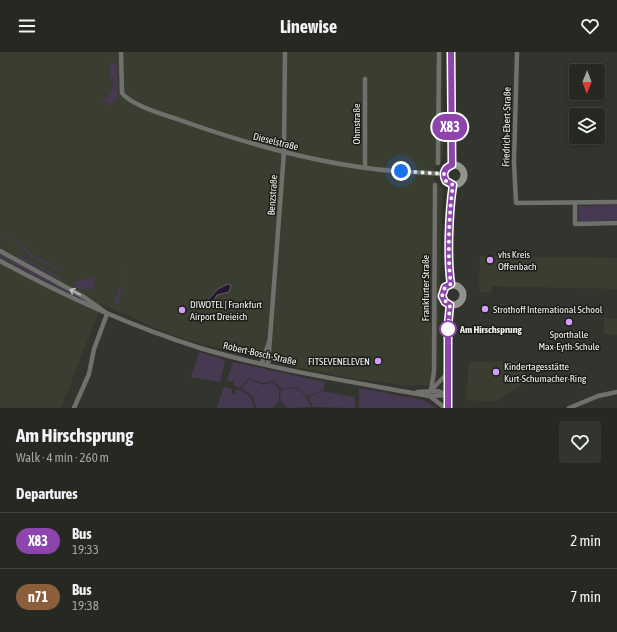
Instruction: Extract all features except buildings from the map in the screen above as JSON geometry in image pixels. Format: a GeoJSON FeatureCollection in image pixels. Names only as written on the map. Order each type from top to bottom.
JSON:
{"type":"FeatureCollection","features":[{"type":"Feature","properties":{"kind":"street","name":"Dieselstraße"},"geometry":{"type":"LineString","coordinates":[[121,52],[122,93],[125,97],[157,111],[245,142],[284,152],[365,168],[444,174]]}},
{"type":"Feature","properties":{"kind":"street","name":"Benzstraße"},"geometry":{"type":"LineString","coordinates":[[268,364],[284,152],[285,52]]}},
{"type":"Feature","properties":{"kind":"street"},"geometry":{"type":"LineString","coordinates":[[438,163],[439,52]]}},
{"type":"Feature","properties":{"kind":"street"},"geometry":{"type":"LineString","coordinates":[[451,52],[452,165]]}},
{"type":"Feature","properties":{"kind":"street","name":"Friedrich-Ebert-Straße"},"geometry":{"type":"LineString","coordinates":[[517,52],[514,162],[516,203],[575,204]]}},
{"type":"Feature","properties":{"kind":"street","name":"Ohmstraße"},"geometry":{"type":"LineString","coordinates":[[365,79],[365,168]]}},
{"type":"Feature","properties":{"kind":"street"},"geometry":{"type":"LineString","coordinates":[[452,165],[458,166],[463,175],[462,181],[453,185],[446,181],[444,174],[447,168],[452,165]]}},
{"type":"Feature","properties":{"kind":"street","name":"Frankfurter Straße"},"geometry":{"type":"LineString","coordinates":[[431,390],[434,371],[435,185]]}},
{"type":"Feature","properties":{"kind":"street"},"geometry":{"type":"LineString","coordinates":[[451,284],[451,199],[453,185]]}},
{"type":"Feature","properties":{"kind":"street"},"geometry":{"type":"LineString","coordinates":[[617,202],[575,204],[575,224],[617,222]]}},
{"type":"Feature","properties":{"kind":"street","name":"Robert-Bosch-Straße"},"geometry":{"type":"LineString","coordinates":[[0,251],[84,296],[107,314]]}},
{"type":"Feature","properties":{"kind":"street","name":"Robert-Bosch-Straße"},"geometry":{"type":"LineString","coordinates":[[0,261],[44,285],[107,314],[197,346],[262,363],[429,396],[448,395]]}},
{"type":"Feature","properties":{"kind":"street"},"geometry":{"type":"LineString","coordinates":[[451,284],[459,287],[463,295],[460,302],[450,305],[443,299],[442,293],[445,287],[451,284]]}},
{"type":"Feature","properties":{"kind":"street"},"geometry":{"type":"LineString","coordinates":[[429,396],[446,408],[448,395],[448,325],[450,305]]}},
{"type":"Feature","properties":{"kind":"street"},"geometry":{"type":"LineString","coordinates":[[74,408],[89,374],[94,350],[107,314]]}},
{"type":"Feature","properties":{"kind":"street","name":"Benzstraße"},"geometry":{"type":"LineString","coordinates":[[262,363],[270,338]]}},
{"type":"Feature","properties":{"kind":"street"},"geometry":{"type":"LineString","coordinates":[[431,390],[448,373]]}},
{"type":"Feature","properties":{"kind":"street","name":"Robert-Bosch-Straße"},"geometry":{"type":"LineString","coordinates":[[413,392],[431,390],[448,395]]}},
{"type":"Feature","properties":{"kind":"street"},"geometry":{"type":"LineString","coordinates":[[569,408],[598,396],[617,392]]}},
{"type":"Feature","properties":{"kind":"shaded area"},"geometry":{"type":"Polygon","coordinates":[[[0,52],[443,52],[443,150],[442,163],[435,167],[434,180],[443,189],[437,379],[428,385],[402,385],[345,377],[287,365],[187,340],[162,331],[102,304],[61,408],[0,408],[0,52]]]}},
{"type":"Feature","properties":{"kind":"shaded area"},"geometry":{"type":"Polygon","coordinates":[[[113,63],[117,66],[118,98],[109,105],[101,99],[103,97],[105,99],[112,90],[114,84],[114,77],[111,78],[109,72],[112,70],[108,64],[113,63]]]}},
{"type":"Feature","properties":{"kind":"shaded area"},"geometry":{"type":"Polygon","coordinates":[[[617,205],[617,220],[578,222],[579,206],[617,205]]]}},
{"type":"Feature","properties":{"kind":"shaded area"},"geometry":{"type":"Polygon","coordinates":[[[0,233],[22,244],[32,254],[64,271],[63,272],[29,255],[21,245],[0,233]]]}},
{"type":"Feature","properties":{"kind":"shaded area"},"geometry":{"type":"Polygon","coordinates":[[[20,253],[21,256],[62,278],[61,280],[17,256],[20,253]]]}},
{"type":"Feature","properties":{"kind":"shaded area"},"geometry":{"type":"Polygon","coordinates":[[[0,254],[77,295],[87,302],[31,274],[0,256],[0,254]]]}},
{"type":"Feature","properties":{"kind":"shaded area"},"geometry":{"type":"Polygon","coordinates":[[[480,256],[617,258],[617,289],[492,286],[491,293],[479,292],[480,256]]]}},
{"type":"Feature","properties":{"kind":"shaded area"},"geometry":{"type":"Polygon","coordinates":[[[92,277],[95,279],[94,288],[91,289],[79,288],[72,283],[92,277]]]}},
{"type":"Feature","properties":{"kind":"shaded area"},"geometry":{"type":"Polygon","coordinates":[[[228,284],[231,285],[229,292],[217,295],[213,302],[210,303],[208,300],[218,289],[228,284]]]}},
{"type":"Feature","properties":{"kind":"shaded area"},"geometry":{"type":"Polygon","coordinates":[[[119,288],[122,288],[118,305],[114,302],[119,288]]]}},
{"type":"Feature","properties":{"kind":"shaded area"},"geometry":{"type":"Polygon","coordinates":[[[604,318],[617,319],[617,335],[604,334],[604,318]]]}},
{"type":"Feature","properties":{"kind":"shaded area"},"geometry":{"type":"Polygon","coordinates":[[[199,352],[225,360],[220,382],[191,377],[199,352]]]}},
{"type":"Feature","properties":{"kind":"shaded area","name":"Kindertagesstätte Kurt-Schumacher-Ring"},"geometry":{"type":"Polygon","coordinates":[[[521,361],[526,382],[494,402],[466,400],[469,362],[521,361]]]}},
{"type":"Feature","properties":{"kind":"shaded area"},"geometry":{"type":"Polygon","coordinates":[[[233,362],[325,382],[323,390],[307,396],[296,387],[282,389],[273,381],[263,383],[249,378],[240,388],[234,386],[234,381],[229,381],[227,379],[233,362]]]}},
{"type":"Feature","properties":{"kind":"shaded area"},"geometry":{"type":"Polygon","coordinates":[[[249,379],[263,385],[272,382],[279,389],[279,401],[272,408],[256,408],[253,397],[242,388],[249,379]]]}},
{"type":"Feature","properties":{"kind":"shaded area"},"geometry":{"type":"Polygon","coordinates":[[[224,387],[232,389],[232,393],[235,394],[236,389],[246,393],[252,401],[254,408],[217,408],[224,387]]]}},
{"type":"Feature","properties":{"kind":"shaded area"},"geometry":{"type":"Polygon","coordinates":[[[296,388],[306,397],[311,407],[288,408],[280,400],[281,390],[296,388]]]}},
{"type":"Feature","properties":{"kind":"shaded area"},"geometry":{"type":"Polygon","coordinates":[[[359,388],[423,400],[437,408],[359,408],[359,388]]]}},
{"type":"Feature","properties":{"kind":"shaded area"},"geometry":{"type":"Polygon","coordinates":[[[322,391],[355,397],[355,408],[313,407],[308,397],[322,391]]]}},
{"type":"Feature","properties":{"kind":"bus line","name":"X83"},"geometry":{"type":"LineString","coordinates":[[448,408],[448,325],[450,305],[443,299],[442,293],[445,287],[451,284],[451,199],[453,185],[447,183],[444,178],[444,173],[449,166],[452,165],[450,147],[451,52]]}},
{"type":"Feature","properties":{"kind":"place","name":"vhs Kreis Offenbach"},"geometry":{"type":"Point","coordinates":[490,260]}},
{"type":"Feature","properties":{"kind":"place","name":"Strothoff International School"},"geometry":{"type":"Point","coordinates":[485,309]}},
{"type":"Feature","properties":{"kind":"place","name":"DIWOTEL | Frankfurt Airport Dreieich"},"geometry":{"type":"Point","coordinates":[182,310]}},
{"type":"Feature","properties":{"kind":"place","name":"Sporthalle Max-Eyth-Schule"},"geometry":{"type":"Point","coordinates":[569,322]}},
{"type":"Feature","properties":{"kind":"place","name":"Am Hirschsprung"},"geometry":{"type":"Point","coordinates":[448,329]}},
{"type":"Feature","properties":{"kind":"place","name":"FITSEVENELEVEN"},"geometry":{"type":"Point","coordinates":[378,361]}},
{"type":"Feature","properties":{"kind":"place","name":"Kindertagesstätte Kurt-Schumacher-Ring"},"geometry":{"type":"Point","coordinates":[496,372]}},
{"type":"Feature","properties":{"kind":"route"},"geometry":{"type":"LineString","coordinates":[[401,171],[444,174],[444,178],[447,183],[453,185],[451,199],[451,284],[445,287],[442,293],[443,299],[450,305],[448,329]]}}]}
